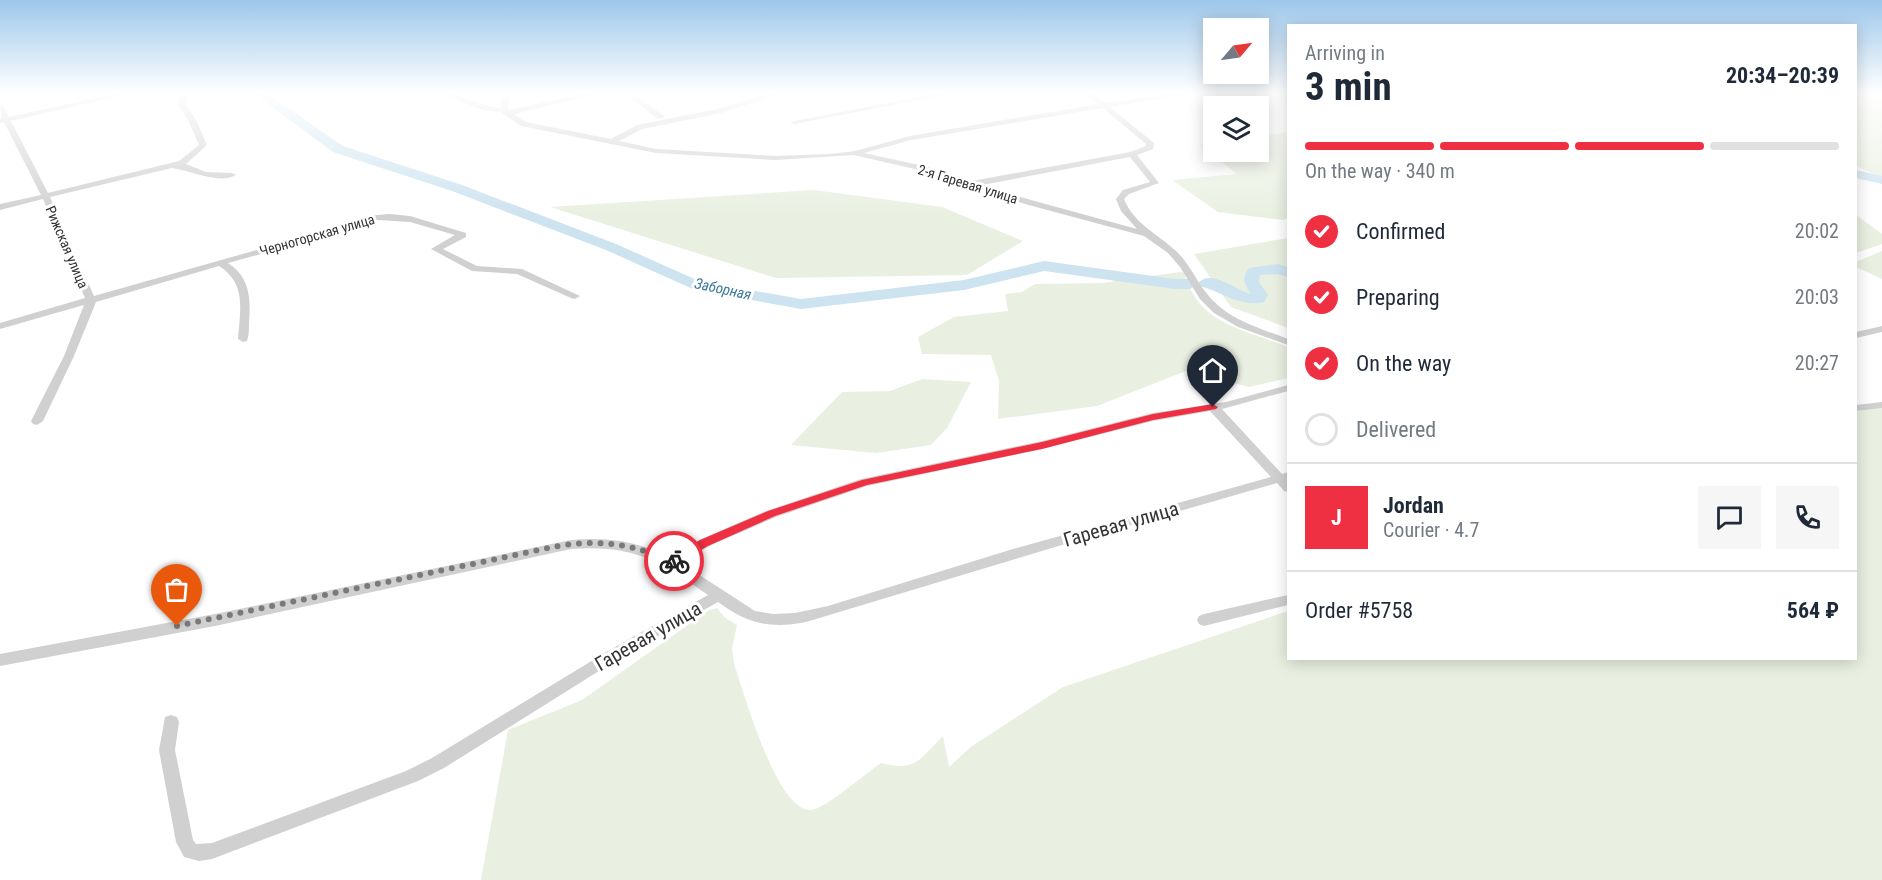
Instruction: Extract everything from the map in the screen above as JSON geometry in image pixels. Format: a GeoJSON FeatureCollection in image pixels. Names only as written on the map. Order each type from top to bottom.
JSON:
{"type":"FeatureCollection","features":[{"type":"Feature","properties":{"kind":"street","name":"Рижская улица"},"geometry":{"type":"LineString","coordinates":[[11,133],[45,195],[91,301],[69,356],[37,422]]}},
{"type":"Feature","properties":{"kind":"street"},"geometry":{"type":"LineString","coordinates":[[173,166],[189,159],[202,145],[197,133]]}},
{"type":"Feature","properties":{"kind":"street","name":"2-я Гаревая улица"},"geometry":{"type":"LineString","coordinates":[[565,133],[656,151],[775,158],[854,153],[921,168],[1028,202],[1147,234],[1171,251],[1184,265],[1204,297],[1218,311],[1242,325],[1287,342]]}},
{"type":"Feature","properties":{"kind":"street"},"geometry":{"type":"LineString","coordinates":[[610,143],[629,133]]}},
{"type":"Feature","properties":{"kind":"street"},"geometry":{"type":"LineString","coordinates":[[854,153],[910,138],[940,133]]}},
{"type":"Feature","properties":{"kind":"street"},"geometry":{"type":"LineString","coordinates":[[971,184],[1132,154],[1150,147],[1150,143],[1138,133]]}},
{"type":"Feature","properties":{"kind":"street"},"geometry":{"type":"LineString","coordinates":[[1132,154],[1155,183],[1126,192],[1120,199],[1124,209],[1147,234]]}},
{"type":"Feature","properties":{"kind":"street"},"geometry":{"type":"LineString","coordinates":[[0,207],[119,176],[173,166],[184,166],[205,174],[232,175]]}},
{"type":"Feature","properties":{"kind":"street","name":"Черногорская улица"},"geometry":{"type":"LineString","coordinates":[[0,326],[220,262],[320,236],[360,221],[379,217],[410,218],[463,235],[436,249],[475,269],[519,271],[575,296]]}},
{"type":"Feature","properties":{"kind":"street"},"geometry":{"type":"LineString","coordinates":[[220,262],[233,268],[246,287],[243,339]]}},
{"type":"Feature","properties":{"kind":"street"},"geometry":{"type":"LineString","coordinates":[[1857,335],[1882,329]]}},
{"type":"Feature","properties":{"kind":"street"},"geometry":{"type":"LineString","coordinates":[[671,562],[704,543],[763,517],[865,482],[1042,446],[1153,417],[1227,405],[1287,388]]}},
{"type":"Feature","properties":{"kind":"street"},"geometry":{"type":"LineString","coordinates":[[1857,408],[1882,405]]}},
{"type":"Feature","properties":{"kind":"street"},"geometry":{"type":"LineString","coordinates":[[1213,407],[1285,481]]}},
{"type":"Feature","properties":{"kind":"street","name":"Гаревая улица"},"geometry":{"type":"LineString","coordinates":[[171,722],[167,750],[185,842],[190,851],[199,853],[412,776],[438,763],[613,655],[719,595],[760,619],[772,621],[804,617],[986,562],[1285,481]]}},
{"type":"Feature","properties":{"kind":"street"},"geometry":{"type":"LineString","coordinates":[[0,660],[215,620],[563,545],[591,541],[641,549],[671,562],[719,595]]}},
{"type":"Feature","properties":{"kind":"street"},"geometry":{"type":"LineString","coordinates":[[1204,620],[1287,600]]}},
{"type":"Feature","properties":{"kind":"green space"},"geometry":{"type":"Polygon","coordinates":[[[1287,133],[1287,218],[1283,220],[1218,212],[1172,180],[1237,174],[1222,162],[1269,162],[1269,135],[1287,133]]]}},
{"type":"Feature","properties":{"kind":"green space"},"geometry":{"type":"Polygon","coordinates":[[[1857,133],[1882,133],[1882,178],[1857,166],[1857,133]]]}},
{"type":"Feature","properties":{"kind":"green space"},"geometry":{"type":"Polygon","coordinates":[[[814,190],[942,207],[1023,241],[967,275],[776,278],[550,207],[814,190]]]}},
{"type":"Feature","properties":{"kind":"green space"},"geometry":{"type":"Polygon","coordinates":[[[1857,216],[1882,234],[1882,244],[1857,253],[1857,216]]]}},
{"type":"Feature","properties":{"kind":"green space"},"geometry":{"type":"Polygon","coordinates":[[[1287,238],[1287,328],[1231,307],[1194,254],[1287,238]]]}},
{"type":"Feature","properties":{"kind":"green space"},"geometry":{"type":"Polygon","coordinates":[[[1882,251],[1882,279],[1857,267],[1857,262],[1882,251]]]}},
{"type":"Feature","properties":{"kind":"green space"},"geometry":{"type":"Polygon","coordinates":[[[1184,273],[1191,291],[1212,315],[1240,330],[1287,347],[1287,378],[1249,387],[1186,371],[1097,406],[998,419],[999,381],[991,355],[922,354],[918,337],[954,317],[1008,311],[1005,294],[1022,292],[1035,284],[1102,283],[1184,273]]]}},
{"type":"Feature","properties":{"kind":"green space"},"geometry":{"type":"Polygon","coordinates":[[[922,379],[971,382],[947,428],[931,445],[876,453],[791,445],[842,392],[890,391],[922,379]]]}},
{"type":"Feature","properties":{"kind":"green space"},"geometry":{"type":"Polygon","coordinates":[[[1882,405],[1882,880],[481,880],[508,730],[582,700],[709,610],[717,608],[724,617],[737,625],[732,648],[734,664],[754,724],[775,773],[786,793],[799,806],[812,810],[836,797],[881,763],[902,766],[916,762],[943,736],[949,767],[972,746],[1063,687],[1287,611],[1287,660],[1857,660],[1857,412],[1882,405]]]}},
{"type":"Feature","properties":{"kind":"waterway","name":"Заборная"},"geometry":{"type":"LineString","coordinates":[[315,133],[338,149],[457,188],[611,247],[695,285],[801,304],[964,285],[1044,266],[1175,284],[1190,284]]}},
{"type":"Feature","properties":{"kind":"waterway","name":"Заборная"},"geometry":{"type":"LineString","coordinates":[[1857,174],[1882,180]]}},
{"type":"Feature","properties":{"kind":"waterway","name":"Заборная"},"geometry":{"type":"LineString","coordinates":[[1206,283],[1221,286],[1244,298],[1258,299],[1260,295],[1251,282],[1255,271],[1278,269],[1287,272]]}},
{"type":"Feature","properties":{"kind":"way so far"},"geometry":{"type":"LineString","coordinates":[[177,626],[591,541],[641,549],[671,562],[674,561]]}},
{"type":"Feature","properties":{"kind":"route"},"geometry":{"type":"LineString","coordinates":[[674,561],[704,543],[746,524],[865,482],[1042,446],[1153,417],[1213,407]]}}]}
